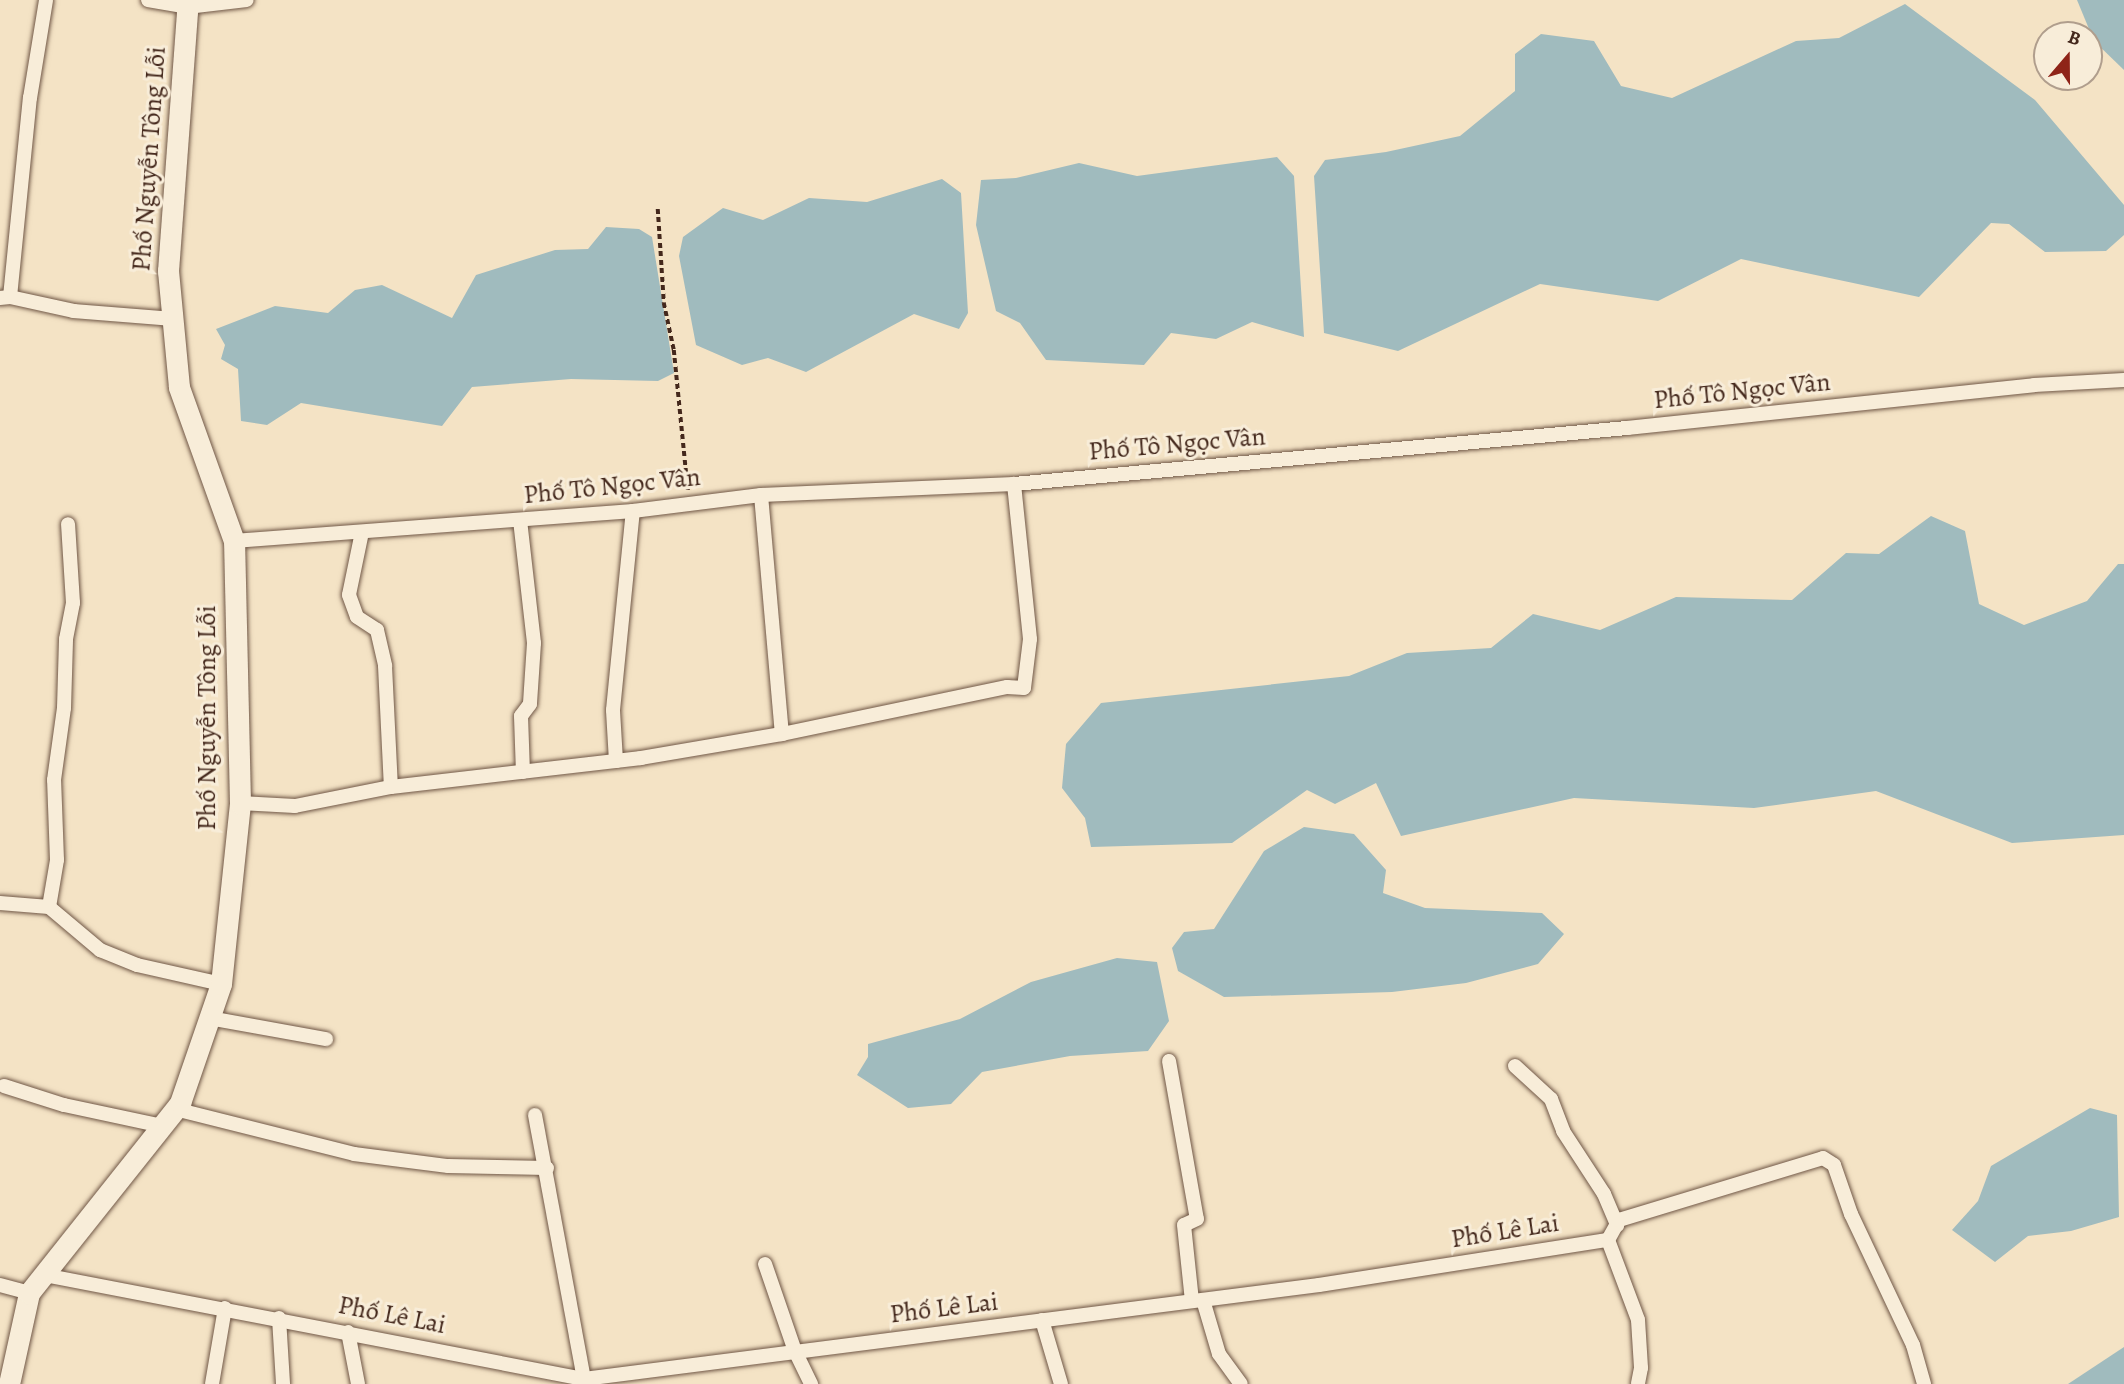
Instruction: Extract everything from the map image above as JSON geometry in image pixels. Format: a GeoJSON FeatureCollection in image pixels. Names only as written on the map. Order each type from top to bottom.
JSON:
{"type":"FeatureCollection","features":[{"type":"Feature","properties":{"kind":"street"},"geometry":{"type":"LineString","coordinates":[[46,0],[30,98],[5,297],[75,311],[173,319]]}},
{"type":"Feature","properties":{"kind":"street"},"geometry":{"type":"LineString","coordinates":[[148,0],[187,4],[247,0]]}},
{"type":"Feature","properties":{"kind":"street","name":"Phố Nguyễn Tông Lỗi"},"geometry":{"type":"LineString","coordinates":[[9,1384],[29,1293],[175,1109],[221,984],[240,803],[234,541],[180,387],[168,271],[187,4]]}},
{"type":"Feature","properties":{"kind":"street","name":"Phố Tô Ngọc Vân"},"geometry":{"type":"LineString","coordinates":[[234,541],[633,511],[761,495],[1014,484],[1627,428],[2034,385],[2124,380]]}},
{"type":"Feature","properties":{"kind":"street"},"geometry":{"type":"LineString","coordinates":[[240,803],[295,806],[391,787],[616,761],[782,734],[1007,687],[1024,688],[1030,639],[1014,484]]}},
{"type":"Feature","properties":{"kind":"street"},"geometry":{"type":"LineString","coordinates":[[761,495],[782,734]]}},
{"type":"Feature","properties":{"kind":"street"},"geometry":{"type":"LineString","coordinates":[[616,761],[613,710],[633,511]]}},
{"type":"Feature","properties":{"kind":"street"},"geometry":{"type":"LineString","coordinates":[[520,520],[534,643],[530,704],[521,716],[523,772]]}},
{"type":"Feature","properties":{"kind":"street"},"geometry":{"type":"LineString","coordinates":[[49,907],[57,860],[54,780],[64,708],[66,639],[73,603],[68,524]]}},
{"type":"Feature","properties":{"kind":"street"},"geometry":{"type":"LineString","coordinates":[[362,532],[349,595],[357,617],[377,630],[385,666],[391,787]]}},
{"type":"Feature","properties":{"kind":"street"},"geometry":{"type":"LineString","coordinates":[[0,904],[49,907],[100,950],[137,965],[221,984]]}},
{"type":"Feature","properties":{"kind":"street"},"geometry":{"type":"LineString","coordinates":[[209,1017],[326,1039]]}},
{"type":"Feature","properties":{"kind":"street"},"geometry":{"type":"LineString","coordinates":[[1169,1061],[1196,1219],[1184,1225],[1198,1300],[1219,1354],[1241,1384]]}},
{"type":"Feature","properties":{"kind":"street"},"geometry":{"type":"LineString","coordinates":[[1515,1066],[1551,1100],[1563,1131],[1604,1194],[1616,1225]]}},
{"type":"Feature","properties":{"kind":"street"},"geometry":{"type":"LineString","coordinates":[[4,1086],[64,1105],[162,1126]]}},
{"type":"Feature","properties":{"kind":"street"},"geometry":{"type":"LineString","coordinates":[[175,1109],[354,1154],[448,1166],[547,1168]]}},
{"type":"Feature","properties":{"kind":"street"},"geometry":{"type":"LineString","coordinates":[[535,1115],[547,1168],[584,1381]]}},
{"type":"Feature","properties":{"kind":"street"},"geometry":{"type":"LineString","coordinates":[[1638,1384],[1641,1368],[1637,1320],[1608,1240],[1619,1220],[1818,1158],[1834,1165],[1851,1214],[1913,1345],[1924,1384]]}},
{"type":"Feature","properties":{"kind":"street","name":"Phố Lê Lai"},"geometry":{"type":"LineString","coordinates":[[44,1275],[279,1318],[584,1381],[795,1351],[1198,1300],[1608,1240]]}},
{"type":"Feature","properties":{"kind":"street"},"geometry":{"type":"LineString","coordinates":[[765,1264],[795,1351],[811,1384]]}},
{"type":"Feature","properties":{"kind":"street"},"geometry":{"type":"LineString","coordinates":[[0,1285],[29,1293]]}},
{"type":"Feature","properties":{"kind":"street"},"geometry":{"type":"LineString","coordinates":[[212,1384],[225,1308]]}},
{"type":"Feature","properties":{"kind":"street"},"geometry":{"type":"LineString","coordinates":[[279,1318],[283,1384]]}},
{"type":"Feature","properties":{"kind":"street"},"geometry":{"type":"LineString","coordinates":[[1042,1320],[1060,1384]]}},
{"type":"Feature","properties":{"kind":"street"},"geometry":{"type":"LineString","coordinates":[[348,1332],[358,1384]]}},
{"type":"Feature","properties":{"kind":"path"},"geometry":{"type":"LineString","coordinates":[[658,209],[664,303],[674,350],[690,503]]}},
{"type":"Feature","properties":{"kind":"water"},"geometry":{"type":"Polygon","coordinates":[[[2077,0],[2124,0],[2124,70],[2103,50],[2103,21],[2086,21],[2077,0]]]}},
{"type":"Feature","properties":{"kind":"water"},"geometry":{"type":"Polygon","coordinates":[[[1905,4],[2035,100],[2124,205],[2124,235],[2106,251],[2045,252],[2009,224],[1991,223],[1919,297],[1741,259],[1658,301],[1540,284],[1398,351],[1324,333],[1314,176],[1325,160],[1386,152],[1460,136],[1515,91],[1515,54],[1541,34],[1594,41],[1621,86],[1672,98],[1796,41],[1839,38],[1905,4]]]}},
{"type":"Feature","properties":{"kind":"water"},"geometry":{"type":"Polygon","coordinates":[[[1277,157],[1294,176],[1304,337],[1252,322],[1216,339],[1171,333],[1144,365],[1046,360],[1020,323],[996,311],[976,225],[981,180],[1016,178],[1079,163],[1137,176],[1277,157]]]}},
{"type":"Feature","properties":{"kind":"water"},"geometry":{"type":"Polygon","coordinates":[[[942,179],[961,193],[968,313],[959,329],[914,314],[806,372],[768,358],[742,365],[696,345],[679,256],[683,237],[723,208],[763,220],[809,198],[867,202],[942,179]]]}},
{"type":"Feature","properties":{"kind":"water"},"geometry":{"type":"Polygon","coordinates":[[[606,227],[639,229],[652,237],[674,373],[658,381],[571,379],[472,387],[442,426],[301,403],[267,425],[241,421],[238,369],[221,359],[225,345],[216,329],[275,306],[328,313],[355,290],[382,285],[452,318],[476,275],[555,250],[588,249],[606,227]]]}},
{"type":"Feature","properties":{"kind":"water"},"geometry":{"type":"Polygon","coordinates":[[[1931,516],[1965,531],[1979,604],[2024,625],[2087,601],[2118,564],[2124,564],[2124,835],[2012,843],[1876,791],[1754,808],[1574,798],[1401,836],[1376,783],[1335,804],[1307,790],[1232,843],[1091,847],[1085,818],[1062,788],[1066,744],[1101,703],[1349,676],[1407,653],[1491,648],[1533,614],[1600,630],[1676,597],[1792,600],[1846,553],[1879,554],[1931,516]]]}},
{"type":"Feature","properties":{"kind":"water"},"geometry":{"type":"Polygon","coordinates":[[[1304,827],[1354,834],[1386,870],[1383,893],[1425,908],[1542,913],[1564,934],[1538,964],[1466,983],[1392,992],[1224,997],[1178,971],[1172,948],[1184,932],[1214,929],[1264,851],[1304,827]]]}},
{"type":"Feature","properties":{"kind":"water"},"geometry":{"type":"Polygon","coordinates":[[[1117,958],[1157,962],[1169,1021],[1148,1051],[1070,1056],[982,1072],[951,1104],[908,1108],[857,1075],[868,1057],[868,1044],[960,1019],[1031,982],[1117,958]]]}},
{"type":"Feature","properties":{"kind":"water"},"geometry":{"type":"Polygon","coordinates":[[[2090,1108],[2117,1115],[2119,1217],[2071,1231],[2028,1236],[1995,1262],[1952,1230],[1978,1201],[1991,1166],[2090,1108]]]}},
{"type":"Feature","properties":{"kind":"water"},"geometry":{"type":"Polygon","coordinates":[[[2124,1347],[2124,1384],[2068,1384],[2124,1347]]]}}]}
